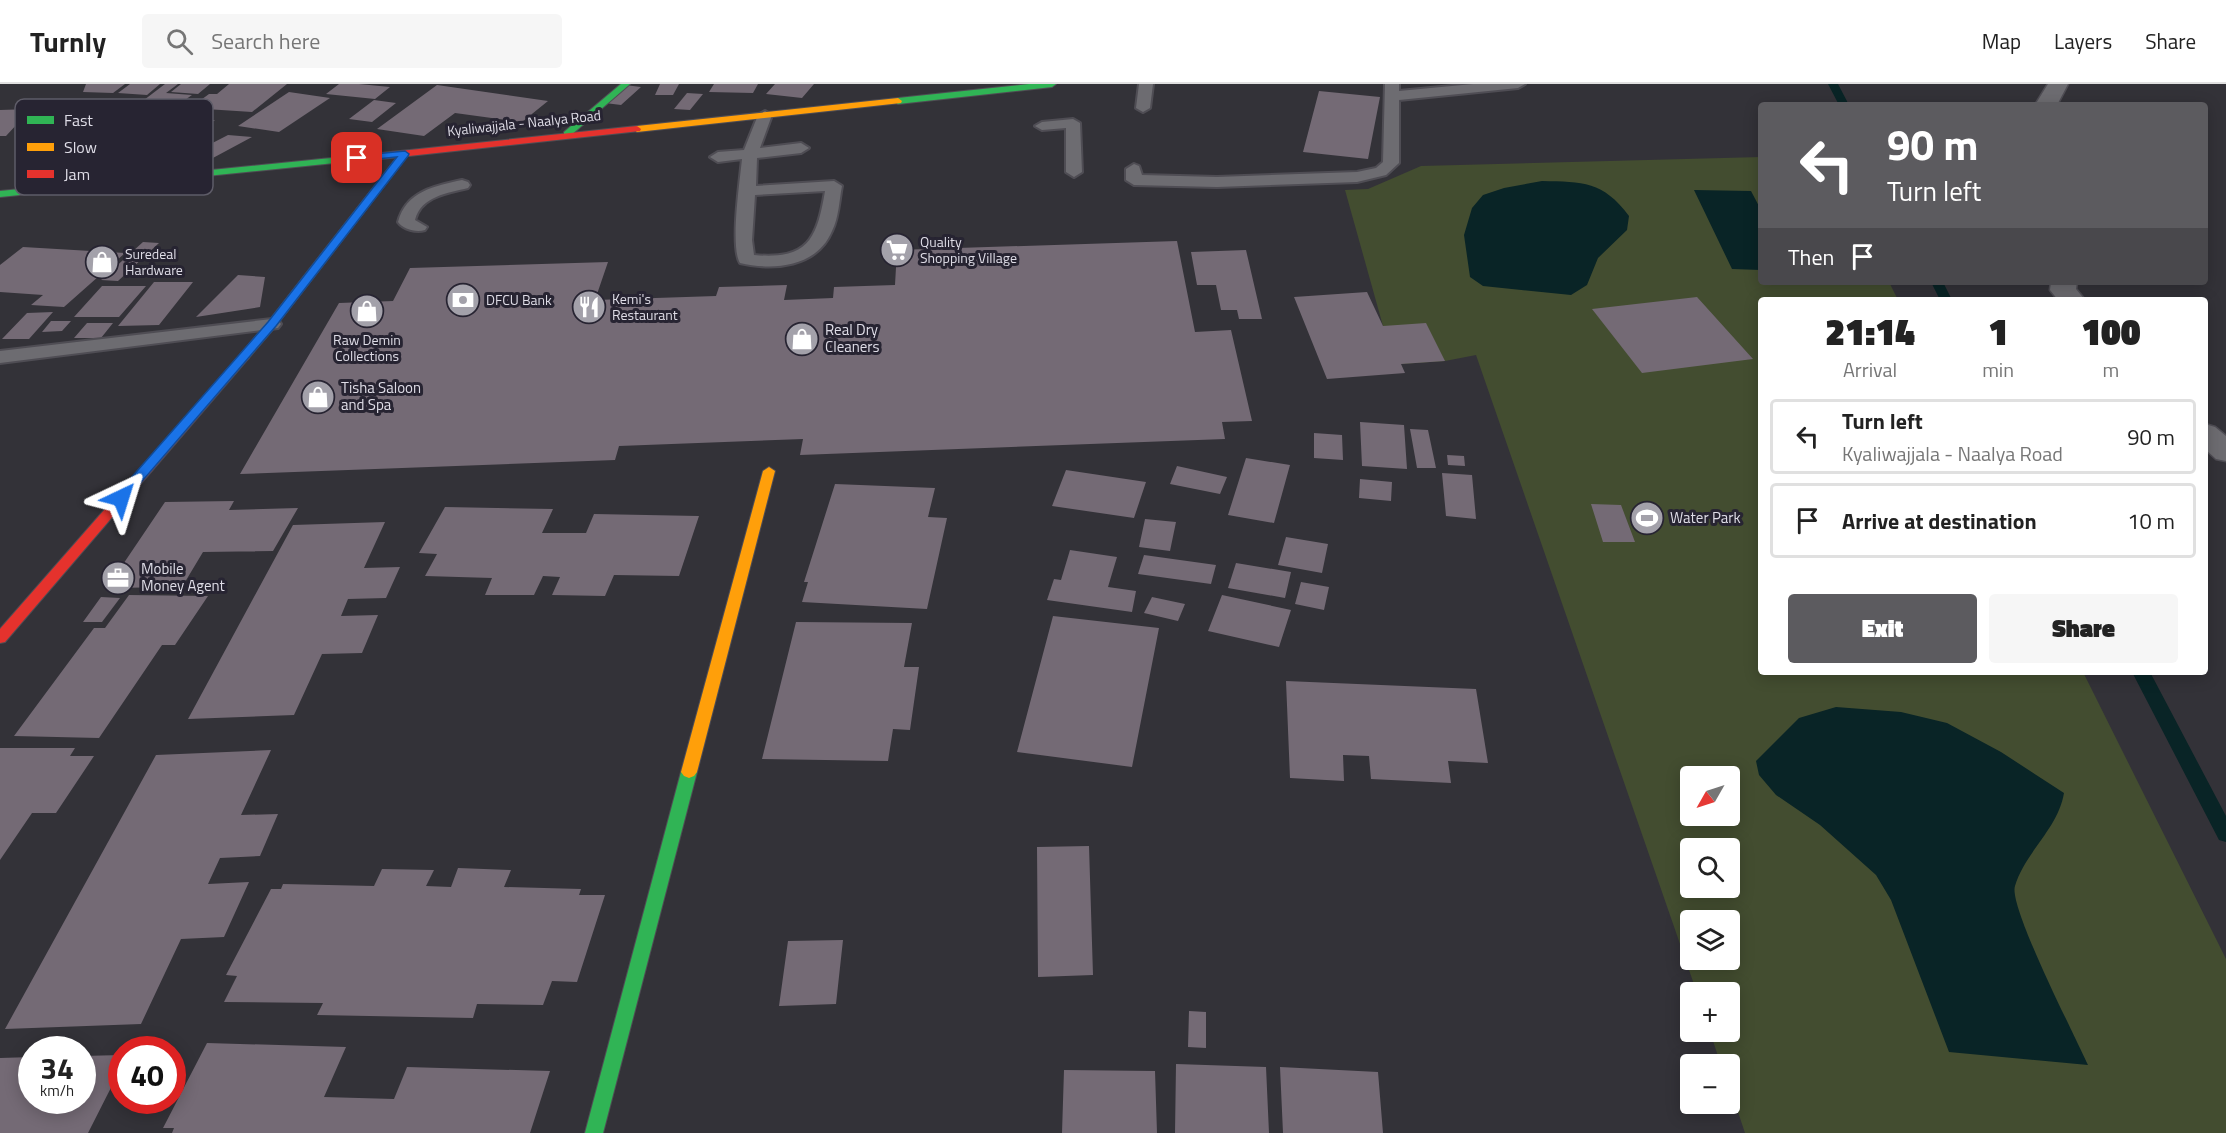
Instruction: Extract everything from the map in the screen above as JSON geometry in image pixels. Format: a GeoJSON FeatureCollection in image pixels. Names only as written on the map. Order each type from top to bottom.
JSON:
{"type":"FeatureCollection","features":[{"type":"Feature","properties":{"kind":"street"},"geometry":{"type":"LineString","coordinates":[[567,134],[626,84]]}},
{"type":"Feature","properties":{"kind":"street","name":"Kyaliwajjala - Naalya Road"},"geometry":{"type":"LineString","coordinates":[[213,173],[1052,84]]}},
{"type":"Feature","properties":{"kind":"street"},"geometry":{"type":"LineString","coordinates":[[2048,102],[2058,84]]}},
{"type":"Feature","properties":{"kind":"street"},"geometry":{"type":"LineString","coordinates":[[0,638],[272,324],[405,154]]}},
{"type":"Feature","properties":{"kind":"street","name":"Kyaliwajjala - Naalya Road"},"geometry":{"type":"LineString","coordinates":[[0,194],[15,193]]}},
{"type":"Feature","properties":{"kind":"street"},"geometry":{"type":"LineString","coordinates":[[2208,436],[2226,452]]}},
{"type":"Feature","properties":{"kind":"street"},"geometry":{"type":"LineString","coordinates":[[594,1133],[770,471]]}},
{"type":"Feature","properties":{"kind":"lane"},"geometry":{"type":"LineString","coordinates":[[1143,108],[1146,84]]}},
{"type":"Feature","properties":{"kind":"lane"},"geometry":{"type":"LineString","coordinates":[[1134,169],[1134,180],[1176,182],[1357,177],[1381,172],[1391,163],[1392,90],[1518,84]]}},
{"type":"Feature","properties":{"kind":"lane"},"geometry":{"type":"LineString","coordinates":[[748,191],[834,186],[824,233],[814,249],[789,259],[770,262],[746,259],[744,240],[750,154],[765,115]]}},
{"type":"Feature","properties":{"kind":"lane"},"geometry":{"type":"LineString","coordinates":[[1042,126],[1073,123],[1074,172]]}},
{"type":"Feature","properties":{"kind":"lane"},"geometry":{"type":"LineString","coordinates":[[718,157],[801,148]]}},
{"type":"Feature","properties":{"kind":"lane"},"geometry":{"type":"LineString","coordinates":[[419,227],[406,222],[407,212],[416,201],[437,191],[462,185]]}},
{"type":"Feature","properties":{"kind":"lane"},"geometry":{"type":"LineString","coordinates":[[0,357],[272,324]]}},
{"type":"Feature","properties":{"kind":"green space","name":"Water Park"},"geometry":{"type":"Polygon","coordinates":[[[1758,157],[1758,285],[1890,285],[1896,297],[1758,297],[1758,675],[2084,675],[2226,959],[2226,1133],[1745,1133],[1739,1114],[1740,1054],[1717,1054],[1713,1042],[1740,1042],[1740,982],[1693,982],[1689,970],[1740,970],[1740,910],[1680,910],[1680,944],[1476,355],[1445,361],[1401,364],[1383,326],[1345,190],[1368,189],[1421,166],[1758,157]]]}},
{"type":"Feature","properties":{"kind":"shaded area"},"geometry":{"type":"Polygon","coordinates":[[[1542,181],[1581,183],[1601,190],[1619,204],[1629,216],[1627,230],[1598,258],[1587,285],[1571,295],[1483,286],[1470,277],[1464,235],[1472,208],[1483,195],[1504,188],[1542,181]]]}},
{"type":"Feature","properties":{"kind":"shaded area"},"geometry":{"type":"Polygon","coordinates":[[[1694,190],[1751,191],[1758,204],[1758,270],[1732,269],[1694,190]]]}},
{"type":"Feature","properties":{"kind":"shaded area"},"geometry":{"type":"Polygon","coordinates":[[[1836,707],[1901,712],[1947,723],[2001,752],[2064,793],[2055,818],[2020,874],[2015,886],[2016,898],[2032,944],[2088,1065],[1949,1052],[1891,900],[1876,875],[1820,825],[1776,795],[1759,775],[1756,761],[1799,718],[1836,707]]]}},
{"type":"Feature","properties":{"kind":"building"},"geometry":{"type":"Polygon","coordinates":[[[86,84],[125,84],[113,93],[83,92],[86,84]]]}},
{"type":"Feature","properties":{"kind":"building"},"geometry":{"type":"Polygon","coordinates":[[[130,84],[160,84],[147,95],[118,93],[130,84]]]}},
{"type":"Feature","properties":{"kind":"building"},"geometry":{"type":"Polygon","coordinates":[[[165,84],[178,84],[166,93],[192,95],[186,99],[145,99],[165,84]]]}},
{"type":"Feature","properties":{"kind":"building"},"geometry":{"type":"Polygon","coordinates":[[[181,84],[210,84],[198,94],[171,92],[181,84]]]}},
{"type":"Feature","properties":{"kind":"building"},"geometry":{"type":"Polygon","coordinates":[[[229,84],[287,84],[252,112],[213,109],[213,99],[202,99],[209,94],[217,94],[229,84]]]}},
{"type":"Feature","properties":{"kind":"building"},"geometry":{"type":"Polygon","coordinates":[[[339,84],[390,87],[375,99],[326,94],[339,84]]]}},
{"type":"Feature","properties":{"kind":"building"},"geometry":{"type":"Polygon","coordinates":[[[660,84],[679,84],[673,95],[655,95],[660,84]]]}},
{"type":"Feature","properties":{"kind":"building"},"geometry":{"type":"Polygon","coordinates":[[[714,84],[758,84],[753,93],[709,92],[714,84]]]}},
{"type":"Feature","properties":{"kind":"building"},"geometry":{"type":"Polygon","coordinates":[[[775,84],[814,84],[802,98],[766,94],[775,84]]]}},
{"type":"Feature","properties":{"kind":"building"},"geometry":{"type":"Polygon","coordinates":[[[437,85],[548,101],[522,122],[455,113],[424,136],[377,129],[437,85]]]}},
{"type":"Feature","properties":{"kind":"building"},"geometry":{"type":"Polygon","coordinates":[[[625,85],[641,87],[621,105],[605,103],[625,85]]]}},
{"type":"Feature","properties":{"kind":"building"},"geometry":{"type":"Polygon","coordinates":[[[1319,91],[1380,97],[1368,159],[1303,152],[1319,91]]]}},
{"type":"Feature","properties":{"kind":"building"},"geometry":{"type":"Polygon","coordinates":[[[289,92],[330,98],[279,132],[238,126],[289,92]]]}},
{"type":"Feature","properties":{"kind":"building"},"geometry":{"type":"Polygon","coordinates":[[[687,93],[703,94],[690,110],[674,109],[687,93]]]}},
{"type":"Feature","properties":{"kind":"building"},"geometry":{"type":"Polygon","coordinates":[[[374,100],[396,103],[372,122],[349,119],[374,100]]]}},
{"type":"Feature","properties":{"kind":"building"},"geometry":{"type":"Polygon","coordinates":[[[0,110],[15,110],[15,126],[6,136],[0,136],[0,110]]]}},
{"type":"Feature","properties":{"kind":"building"},"geometry":{"type":"Polygon","coordinates":[[[228,135],[252,137],[213,158],[213,143],[228,135]]]}},
{"type":"Feature","properties":{"kind":"building"},"geometry":{"type":"Polygon","coordinates":[[[1177,241],[1195,332],[1231,330],[1252,421],[1222,422],[1225,439],[800,455],[803,439],[619,446],[615,460],[240,474],[339,303],[393,301],[410,268],[608,262],[595,300],[716,296],[719,287],[787,285],[784,300],[833,298],[834,287],[895,285],[897,250],[1177,241]]]}},
{"type":"Feature","properties":{"kind":"building"},"geometry":{"type":"Polygon","coordinates":[[[143,242],[159,243],[118,281],[101,280],[143,242]]]}},
{"type":"Feature","properties":{"kind":"building"},"geometry":{"type":"Polygon","coordinates":[[[23,247],[125,253],[64,307],[31,305],[43,295],[0,292],[0,265],[23,247]]]}},
{"type":"Feature","properties":{"kind":"building"},"geometry":{"type":"Polygon","coordinates":[[[1246,250],[1262,319],[1239,319],[1237,310],[1221,310],[1216,285],[1197,285],[1191,252],[1246,250]]]}},
{"type":"Feature","properties":{"kind":"building"},"geometry":{"type":"Polygon","coordinates":[[[238,275],[265,277],[260,307],[196,317],[238,275]]]}},
{"type":"Feature","properties":{"kind":"building"},"geometry":{"type":"Polygon","coordinates":[[[154,282],[193,282],[159,325],[118,326],[154,282]]]}},
{"type":"Feature","properties":{"kind":"building"},"geometry":{"type":"Polygon","coordinates":[[[102,286],[146,286],[119,317],[74,317],[102,286]]]}},
{"type":"Feature","properties":{"kind":"building"},"geometry":{"type":"Polygon","coordinates":[[[1367,292],[1383,326],[1426,323],[1445,361],[1401,364],[1405,373],[1327,379],[1294,297],[1367,292]]]}},
{"type":"Feature","properties":{"kind":"building"},"geometry":{"type":"Polygon","coordinates":[[[1697,297],[1753,359],[1642,373],[1592,309],[1697,297]]]}},
{"type":"Feature","properties":{"kind":"building"},"geometry":{"type":"Polygon","coordinates":[[[53,312],[29,339],[2,339],[27,313],[53,312]]]}},
{"type":"Feature","properties":{"kind":"building"},"geometry":{"type":"Polygon","coordinates":[[[51,321],[71,321],[62,331],[42,332],[51,321]]]}},
{"type":"Feature","properties":{"kind":"building"},"geometry":{"type":"Polygon","coordinates":[[[87,323],[113,323],[101,338],[74,338],[87,323]]]}},
{"type":"Feature","properties":{"kind":"building"},"geometry":{"type":"Polygon","coordinates":[[[1360,422],[1404,425],[1407,469],[1362,466],[1360,422]]]}},
{"type":"Feature","properties":{"kind":"building"},"geometry":{"type":"Polygon","coordinates":[[[1410,429],[1428,430],[1436,468],[1417,468],[1410,429]]]}},
{"type":"Feature","properties":{"kind":"building"},"geometry":{"type":"Polygon","coordinates":[[[1314,433],[1342,435],[1343,460],[1314,458],[1314,433]]]}},
{"type":"Feature","properties":{"kind":"building"},"geometry":{"type":"Polygon","coordinates":[[[1447,455],[1464,456],[1465,466],[1448,465],[1447,455]]]}},
{"type":"Feature","properties":{"kind":"building"},"geometry":{"type":"Polygon","coordinates":[[[1246,458],[1290,465],[1274,523],[1228,515],[1246,458]]]}},
{"type":"Feature","properties":{"kind":"building"},"geometry":{"type":"Polygon","coordinates":[[[1177,466],[1227,477],[1220,494],[1170,484],[1177,466]]]}},
{"type":"Feature","properties":{"kind":"building"},"geometry":{"type":"Polygon","coordinates":[[[1066,470],[1146,482],[1134,518],[1052,506],[1066,470]]]}},
{"type":"Feature","properties":{"kind":"building"},"geometry":{"type":"Polygon","coordinates":[[[1442,473],[1472,475],[1476,519],[1446,516],[1442,473]]]}},
{"type":"Feature","properties":{"kind":"building"},"geometry":{"type":"Polygon","coordinates":[[[1360,479],[1392,482],[1391,501],[1359,498],[1360,479]]]}},
{"type":"Feature","properties":{"kind":"building"},"geometry":{"type":"Polygon","coordinates":[[[835,484],[935,488],[928,517],[947,518],[927,609],[802,602],[808,582],[804,582],[835,484]]]}},
{"type":"Feature","properties":{"kind":"building"},"geometry":{"type":"Polygon","coordinates":[[[234,501],[229,510],[298,508],[273,551],[203,552],[182,587],[107,588],[165,502],[234,501]]]}},
{"type":"Feature","properties":{"kind":"building"},"geometry":{"type":"Polygon","coordinates":[[[1591,504],[1621,505],[1635,542],[1603,542],[1591,504]]]}},
{"type":"Feature","properties":{"kind":"building"},"geometry":{"type":"Polygon","coordinates":[[[445,507],[553,509],[542,533],[586,533],[594,514],[699,516],[679,576],[614,575],[605,596],[552,595],[560,577],[543,576],[534,595],[485,595],[492,578],[425,576],[437,554],[419,553],[445,507]]]}},
{"type":"Feature","properties":{"kind":"building"},"geometry":{"type":"Polygon","coordinates":[[[1145,519],[1176,522],[1170,551],[1139,547],[1145,519]]]}},
{"type":"Feature","properties":{"kind":"building"},"geometry":{"type":"Polygon","coordinates":[[[385,522],[364,568],[400,567],[386,598],[348,599],[341,616],[378,615],[362,653],[322,654],[294,715],[188,719],[293,525],[385,522]]]}},
{"type":"Feature","properties":{"kind":"building"},"geometry":{"type":"Polygon","coordinates":[[[1286,537],[1328,544],[1322,573],[1278,565],[1286,537]]]}},
{"type":"Feature","properties":{"kind":"building"},"geometry":{"type":"Polygon","coordinates":[[[1070,550],[1117,557],[1108,587],[1136,591],[1132,612],[1047,600],[1054,579],[1061,580],[1070,550]]]}},
{"type":"Feature","properties":{"kind":"building"},"geometry":{"type":"Polygon","coordinates":[[[1144,555],[1216,565],[1211,584],[1138,574],[1144,555]]]}},
{"type":"Feature","properties":{"kind":"building"},"geometry":{"type":"Polygon","coordinates":[[[1236,563],[1291,572],[1285,598],[1228,588],[1236,563]]]}},
{"type":"Feature","properties":{"kind":"building"},"geometry":{"type":"Polygon","coordinates":[[[1301,582],[1329,587],[1324,610],[1295,604],[1301,582]]]}},
{"type":"Feature","properties":{"kind":"building"},"geometry":{"type":"Polygon","coordinates":[[[129,595],[208,596],[175,645],[162,645],[99,738],[14,736],[94,628],[105,628],[129,595]]]}},
{"type":"Feature","properties":{"kind":"building"},"geometry":{"type":"Polygon","coordinates":[[[1222,595],[1291,610],[1279,647],[1208,631],[1222,595]]]}},
{"type":"Feature","properties":{"kind":"building"},"geometry":{"type":"Polygon","coordinates":[[[101,597],[120,598],[102,622],[83,622],[101,597]]]}},
{"type":"Feature","properties":{"kind":"building"},"geometry":{"type":"Polygon","coordinates":[[[1152,597],[1185,604],[1178,621],[1144,613],[1152,597]]]}},
{"type":"Feature","properties":{"kind":"building"},"geometry":{"type":"Polygon","coordinates":[[[1053,616],[1159,628],[1132,767],[1017,752],[1053,616]]]}},
{"type":"Feature","properties":{"kind":"building"},"geometry":{"type":"Polygon","coordinates":[[[796,622],[912,623],[904,667],[919,667],[910,730],[893,729],[888,761],[762,759],[796,622]]]}},
{"type":"Feature","properties":{"kind":"building"},"geometry":{"type":"Polygon","coordinates":[[[1286,681],[1476,689],[1488,763],[1448,761],[1451,783],[1371,779],[1369,756],[1343,755],[1344,781],[1290,778],[1286,681]]]}},
{"type":"Feature","properties":{"kind":"building"},"geometry":{"type":"Polygon","coordinates":[[[0,748],[75,748],[70,756],[94,756],[56,813],[32,813],[0,860],[0,748]]]}},
{"type":"Feature","properties":{"kind":"building"},"geometry":{"type":"Polygon","coordinates":[[[271,750],[241,815],[278,814],[260,856],[220,858],[208,884],[249,882],[224,937],[181,939],[141,1024],[5,1029],[156,755],[271,750]]]}},
{"type":"Feature","properties":{"kind":"building"},"geometry":{"type":"Polygon","coordinates":[[[1089,846],[1093,975],[1038,977],[1037,847],[1089,846]]]}},
{"type":"Feature","properties":{"kind":"building"},"geometry":{"type":"Polygon","coordinates":[[[458,868],[511,870],[504,887],[581,889],[579,895],[605,895],[577,982],[552,981],[543,1005],[477,1004],[473,1018],[317,1015],[323,1003],[224,1002],[237,976],[226,975],[271,889],[281,889],[283,884],[374,886],[382,869],[434,870],[426,886],[451,887],[458,868]]]}},
{"type":"Feature","properties":{"kind":"building"},"geometry":{"type":"Polygon","coordinates":[[[843,940],[836,1004],[779,1006],[788,941],[843,940]]]}},
{"type":"Feature","properties":{"kind":"building"},"geometry":{"type":"Polygon","coordinates":[[[1189,1011],[1206,1012],[1206,1048],[1188,1047],[1189,1011]]]}},
{"type":"Feature","properties":{"kind":"building"},"geometry":{"type":"Polygon","coordinates":[[[207,1043],[346,1047],[324,1097],[394,1099],[407,1067],[550,1071],[530,1133],[172,1133],[174,1128],[163,1128],[170,1114],[186,1114],[186,1084],[207,1043]]]}},
{"type":"Feature","properties":{"kind":"building"},"geometry":{"type":"Polygon","coordinates":[[[108,1055],[108,1094],[88,1133],[0,1133],[0,1058],[18,1057],[18,1114],[96,1114],[96,1056],[108,1055]]]}},
{"type":"Feature","properties":{"kind":"building"},"geometry":{"type":"Polygon","coordinates":[[[1176,1064],[1266,1067],[1269,1133],[1175,1133],[1176,1064]]]}},
{"type":"Feature","properties":{"kind":"building"},"geometry":{"type":"Polygon","coordinates":[[[1280,1067],[1378,1072],[1383,1133],[1283,1133],[1280,1067]]]}},
{"type":"Feature","properties":{"kind":"building"},"geometry":{"type":"Polygon","coordinates":[[[1064,1070],[1155,1071],[1157,1133],[1062,1133],[1064,1070]]]}},
{"type":"Feature","properties":{"kind":"waterway"},"geometry":{"type":"LineString","coordinates":[[1833,84],[1842,102]]}},
{"type":"Feature","properties":{"kind":"waterway"},"geometry":{"type":"LineString","coordinates":[[1938,285],[1944,297]]}},
{"type":"Feature","properties":{"kind":"waterway"},"geometry":{"type":"LineString","coordinates":[[2143,675],[2226,834]]}},
{"type":"Feature","properties":{"kind":"traffic: fast"},"geometry":{"type":"LineString","coordinates":[[567,134],[626,84]]}},
{"type":"Feature","properties":{"kind":"traffic: fast"},"geometry":{"type":"LineString","coordinates":[[898,101],[1052,84]]}},
{"type":"Feature","properties":{"kind":"traffic: fast"},"geometry":{"type":"LineString","coordinates":[[243,358],[404,154]]}},
{"type":"Feature","properties":{"kind":"traffic: fast"},"geometry":{"type":"LineString","coordinates":[[213,173],[381,156]]}},
{"type":"Feature","properties":{"kind":"traffic: fast"},"geometry":{"type":"LineString","coordinates":[[0,194],[15,193]]}},
{"type":"Feature","properties":{"kind":"traffic: fast"},"geometry":{"type":"LineString","coordinates":[[594,1133],[689,772]]}},
{"type":"Feature","properties":{"kind":"traffic: slow"},"geometry":{"type":"LineString","coordinates":[[637,129],[898,101]]}},
{"type":"Feature","properties":{"kind":"traffic: slow"},"geometry":{"type":"LineString","coordinates":[[689,772],[769,471]]}},
{"type":"Feature","properties":{"kind":"traffic: jam"},"geometry":{"type":"LineString","coordinates":[[381,156],[637,129]]}},
{"type":"Feature","properties":{"kind":"traffic: jam"},"geometry":{"type":"LineString","coordinates":[[0,638],[243,358]]}},
{"type":"Feature","properties":{"kind":"place","name":"Quality Shopping Village"},"geometry":{"type":"Point","coordinates":[897,250]}},
{"type":"Feature","properties":{"kind":"place","name":"Suredeal Hardware"},"geometry":{"type":"Point","coordinates":[102,262]}},
{"type":"Feature","properties":{"kind":"place","name":"DFCU Bank"},"geometry":{"type":"Point","coordinates":[463,300]}},
{"type":"Feature","properties":{"kind":"place","name":"Kemi's Restaurant"},"geometry":{"type":"Point","coordinates":[589,307]}},
{"type":"Feature","properties":{"kind":"place","name":"Raw Demin Collections"},"geometry":{"type":"Point","coordinates":[367,311]}},
{"type":"Feature","properties":{"kind":"place","name":"Real Dry Cleaners"},"geometry":{"type":"Point","coordinates":[802,339]}},
{"type":"Feature","properties":{"kind":"place","name":"Tisha Saloon and Spa"},"geometry":{"type":"Point","coordinates":[318,397]}},
{"type":"Feature","properties":{"kind":"place","name":"Water Park"},"geometry":{"type":"Point","coordinates":[1647,518]}},
{"type":"Feature","properties":{"kind":"place","name":"Mobile Money Agent"},"geometry":{"type":"Point","coordinates":[118,578]}},
{"type":"Feature","properties":{"kind":"route"},"geometry":{"type":"LineString","coordinates":[[121,498],[272,324],[405,154],[357,158]]}}]}
